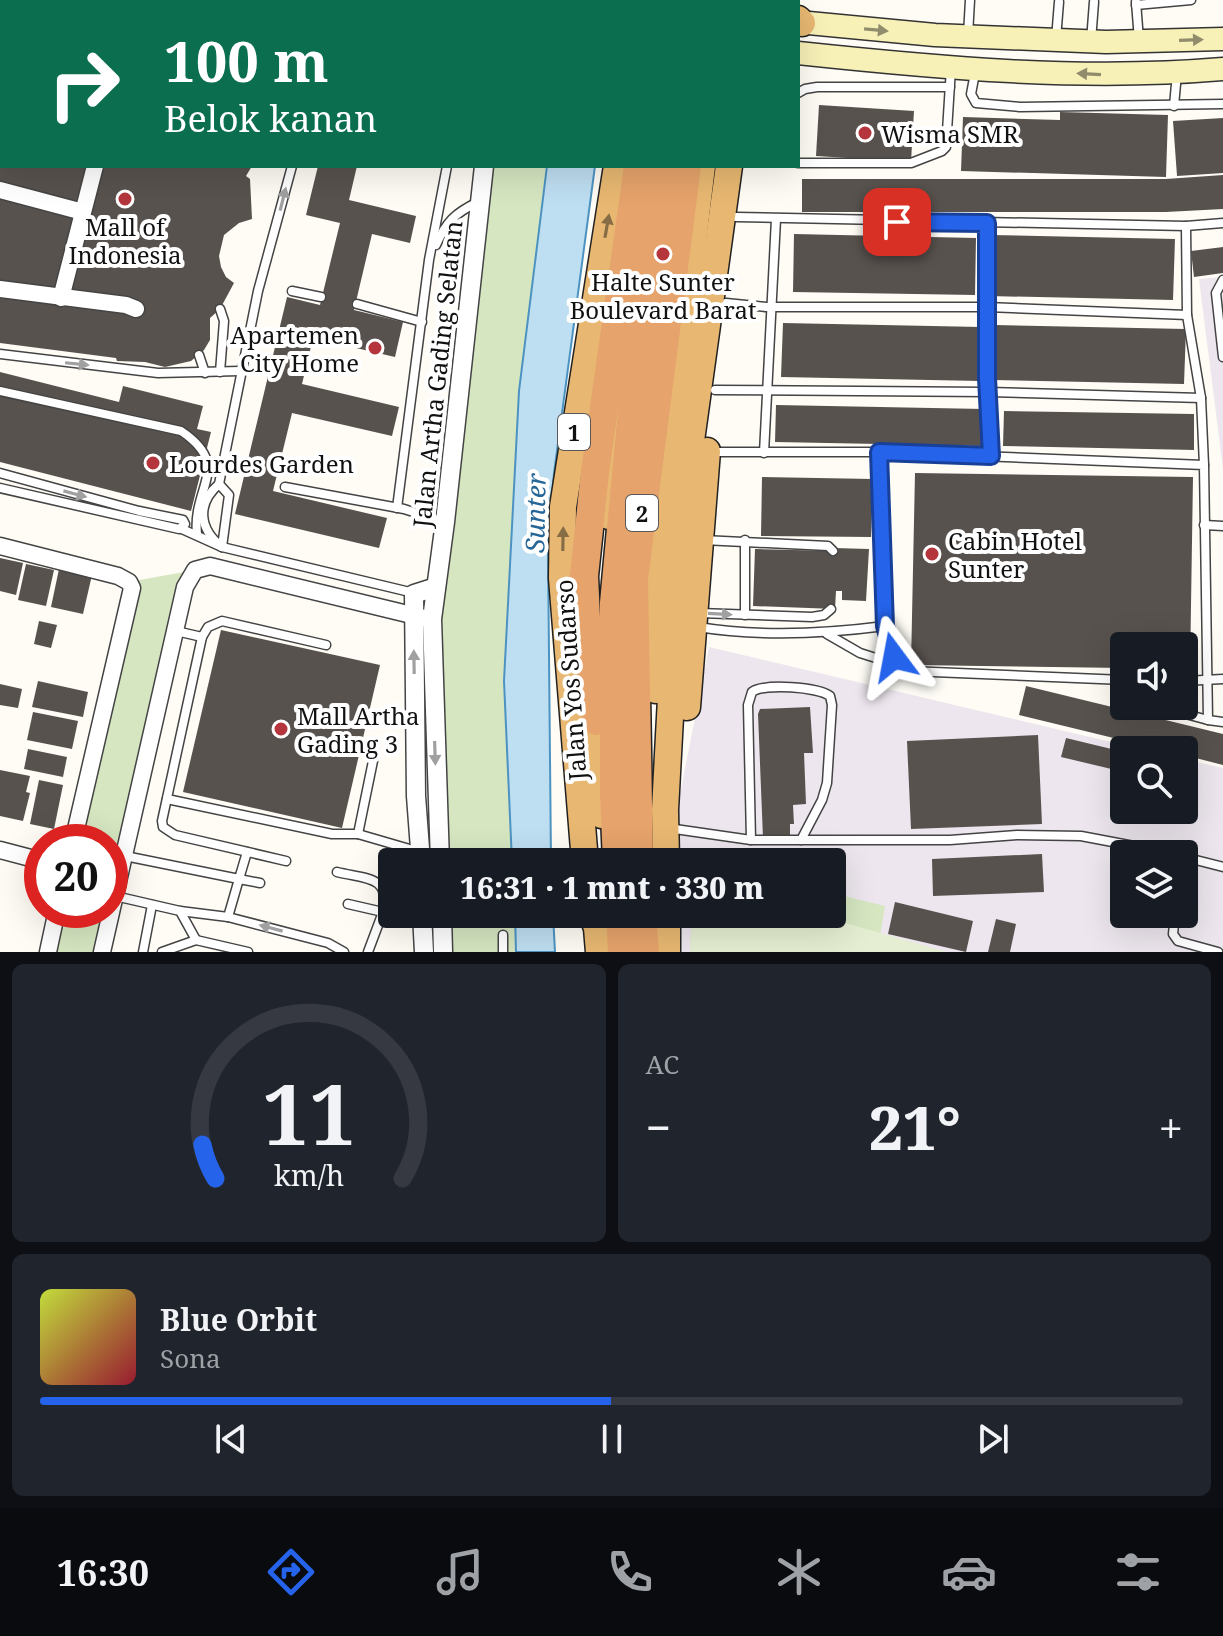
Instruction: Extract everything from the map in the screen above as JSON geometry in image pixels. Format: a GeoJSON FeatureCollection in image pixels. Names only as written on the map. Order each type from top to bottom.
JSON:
{"type":"FeatureCollection","features":[{"type":"Feature","properties":{"kind":"highway","name":"Jalan Yos Sudarso"},"geometry":{"type":"LineString","coordinates":[[584,848],[562,578],[563,507],[617,168]]}},
{"type":"Feature","properties":{"kind":"highway"},"geometry":{"type":"LineString","coordinates":[[603,848],[584,576],[595,472],[638,168]]}},
{"type":"Feature","properties":{"kind":"highway"},"geometry":{"type":"LineString","coordinates":[[596,721],[614,445],[649,168]]}},
{"type":"Feature","properties":{"kind":"highway","name":"2"},"geometry":{"type":"LineString","coordinates":[[616,848],[614,603],[640,327],[661,168]]}},
{"type":"Feature","properties":{"kind":"highway","name":"2"},"geometry":{"type":"LineString","coordinates":[[653,848],[634,579],[687,168]]}},
{"type":"Feature","properties":{"kind":"highway"},"geometry":{"type":"LineString","coordinates":[[656,848],[655,648],[660,514],[702,168]]}},
{"type":"Feature","properties":{"kind":"highway"},"geometry":{"type":"LineString","coordinates":[[658,848],[665,827],[681,513],[729,168]]}},
{"type":"Feature","properties":{"kind":"highway"},"geometry":{"type":"LineString","coordinates":[[666,790],[689,697],[698,540],[742,168]]}},
{"type":"Feature","properties":{"kind":"highway"},"geometry":{"type":"LineString","coordinates":[[597,928],[599,952]]}},
{"type":"Feature","properties":{"kind":"highway"},"geometry":{"type":"LineString","coordinates":[[608,928],[611,952]]}},
{"type":"Feature","properties":{"kind":"highway"},"geometry":{"type":"LineString","coordinates":[[621,928],[622,952]]}},
{"type":"Feature","properties":{"kind":"highway"},"geometry":{"type":"LineString","coordinates":[[643,928],[645,952]]}},
{"type":"Feature","properties":{"kind":"highway"},"geometry":{"type":"LineString","coordinates":[[654,928],[655,952]]}},
{"type":"Feature","properties":{"kind":"highway"},"geometry":{"type":"LineString","coordinates":[[667,928],[667,952]]}},
{"type":"Feature","properties":{"kind":"main road"},"geometry":{"type":"LineString","coordinates":[[800,21],[968,37],[1091,42],[1223,39]]}},
{"type":"Feature","properties":{"kind":"main road"},"geometry":{"type":"LineString","coordinates":[[800,54],[950,77],[976,68],[1109,75],[1223,69]]}},
{"type":"Feature","properties":{"kind":"street"},"geometry":{"type":"LineString","coordinates":[[61,298],[94,168]]}},
{"type":"Feature","properties":{"kind":"street","name":"Jalan Artha Gading Selatan"},"geometry":{"type":"LineString","coordinates":[[422,618],[435,592],[445,522],[484,168]]}},
{"type":"Feature","properties":{"kind":"street"},"geometry":{"type":"LineString","coordinates":[[0,190],[83,212]]}},
{"type":"Feature","properties":{"kind":"street"},"geometry":{"type":"LineString","coordinates":[[0,289],[126,305],[136,309]]}},
{"type":"Feature","properties":{"kind":"street"},"geometry":{"type":"LineString","coordinates":[[0,546],[118,576],[129,582],[132,588],[77,824]]}},
{"type":"Feature","properties":{"kind":"street"},"geometry":{"type":"LineString","coordinates":[[128,827],[185,587],[195,570],[210,566],[422,618]]}},
{"type":"Feature","properties":{"kind":"street"},"geometry":{"type":"LineString","coordinates":[[414,594],[435,592]]}},
{"type":"Feature","properties":{"kind":"street","name":"Jalan Artha Gading Selatan"},"geometry":{"type":"LineString","coordinates":[[414,594],[422,618],[430,848]]}},
{"type":"Feature","properties":{"kind":"street"},"geometry":{"type":"LineString","coordinates":[[0,850],[24,856]]}},
{"type":"Feature","properties":{"kind":"street"},"geometry":{"type":"LineString","coordinates":[[48,952],[53,928]]}},
{"type":"Feature","properties":{"kind":"street"},"geometry":{"type":"LineString","coordinates":[[102,952],[107,928]]}},
{"type":"Feature","properties":{"kind":"street"},"geometry":{"type":"LineString","coordinates":[[423,928],[424,952]]}},
{"type":"Feature","properties":{"kind":"street"},"geometry":{"type":"LineString","coordinates":[[442,928],[443,952]]}},
{"type":"Feature","properties":{"kind":"street"},"geometry":{"type":"LineString","coordinates":[[590,928],[591,952]]}},
{"type":"Feature","properties":{"kind":"lane"},"geometry":{"type":"LineString","coordinates":[[968,37],[970,0]]}},
{"type":"Feature","properties":{"kind":"lane"},"geometry":{"type":"LineString","coordinates":[[1139,41],[1136,2],[1191,0]]}},
{"type":"Feature","properties":{"kind":"lane"},"geometry":{"type":"LineString","coordinates":[[1056,40],[1059,2]]}},
{"type":"Feature","properties":{"kind":"lane"},"geometry":{"type":"LineString","coordinates":[[1091,42],[1094,2]]}},
{"type":"Feature","properties":{"kind":"lane"},"geometry":{"type":"LineString","coordinates":[[976,68],[971,94],[976,103],[984,105],[1223,104]]}},
{"type":"Feature","properties":{"kind":"lane"},"geometry":{"type":"LineString","coordinates":[[1174,106],[1177,73]]}},
{"type":"Feature","properties":{"kind":"lane"},"geometry":{"type":"LineString","coordinates":[[800,92],[817,87],[950,77],[946,147],[935,155],[911,163],[800,163]]}},
{"type":"Feature","properties":{"kind":"lane"},"geometry":{"type":"LineString","coordinates":[[222,547],[210,538],[203,525],[207,494],[219,484],[258,287],[291,168]]}},
{"type":"Feature","properties":{"kind":"lane"},"geometry":{"type":"LineString","coordinates":[[397,508],[429,260],[447,168]]}},
{"type":"Feature","properties":{"kind":"lane"},"geometry":{"type":"LineString","coordinates":[[603,668],[634,338],[645,247],[661,168]]}},
{"type":"Feature","properties":{"kind":"lane"},"geometry":{"type":"LineString","coordinates":[[647,558],[695,168]]}},
{"type":"Feature","properties":{"kind":"lane"},"geometry":{"type":"LineString","coordinates":[[429,260],[445,224],[454,215],[480,201]]}},
{"type":"Feature","properties":{"kind":"lane"},"geometry":{"type":"LineString","coordinates":[[736,217],[1186,226],[1223,223]]}},
{"type":"Feature","properties":{"kind":"lane"},"geometry":{"type":"LineString","coordinates":[[764,453],[768,307],[776,219]]}},
{"type":"Feature","properties":{"kind":"lane"},"geometry":{"type":"LineString","coordinates":[[987,223],[991,456]]}},
{"type":"Feature","properties":{"kind":"lane"},"geometry":{"type":"LineString","coordinates":[[1186,226],[1187,315],[1201,398],[1204,465],[1208,720]]}},
{"type":"Feature","properties":{"kind":"lane"},"geometry":{"type":"LineString","coordinates":[[1223,280],[1216,293],[1223,357]]}},
{"type":"Feature","properties":{"kind":"lane"},"geometry":{"type":"LineString","coordinates":[[292,291],[321,297]]}},
{"type":"Feature","properties":{"kind":"lane"},"geometry":{"type":"LineString","coordinates":[[726,303],[768,307],[987,307],[1187,315]]}},
{"type":"Feature","properties":{"kind":"lane"},"geometry":{"type":"LineString","coordinates":[[357,304],[422,322]]}},
{"type":"Feature","properties":{"kind":"lane"},"geometry":{"type":"LineString","coordinates":[[220,309],[224,321],[220,372]]}},
{"type":"Feature","properties":{"kind":"lane"},"geometry":{"type":"LineString","coordinates":[[0,354],[158,373],[240,371]]}},
{"type":"Feature","properties":{"kind":"lane"},"geometry":{"type":"LineString","coordinates":[[199,355],[205,373]]}},
{"type":"Feature","properties":{"kind":"lane"},"geometry":{"type":"LineString","coordinates":[[715,390],[988,392],[1201,398]]}},
{"type":"Feature","properties":{"kind":"lane"},"geometry":{"type":"LineString","coordinates":[[0,391],[181,431],[199,443],[207,456],[209,471],[198,503],[197,534]]}},
{"type":"Feature","properties":{"kind":"lane"},"geometry":{"type":"LineString","coordinates":[[707,452],[879,452],[1204,465]]}},
{"type":"Feature","properties":{"kind":"lane"},"geometry":{"type":"LineString","coordinates":[[879,452],[885,626],[899,665]]}},
{"type":"Feature","properties":{"kind":"lane"},"geometry":{"type":"LineString","coordinates":[[0,473],[183,520],[185,524],[182,529]]}},
{"type":"Feature","properties":{"kind":"lane"},"geometry":{"type":"LineString","coordinates":[[219,484],[229,495],[222,547]]}},
{"type":"Feature","properties":{"kind":"lane"},"geometry":{"type":"LineString","coordinates":[[285,487],[397,508],[445,522]]}},
{"type":"Feature","properties":{"kind":"lane"},"geometry":{"type":"LineString","coordinates":[[0,488],[182,529],[222,547],[414,594]]}},
{"type":"Feature","properties":{"kind":"lane"},"geometry":{"type":"LineString","coordinates":[[1204,525],[1223,526]]}},
{"type":"Feature","properties":{"kind":"lane"},"geometry":{"type":"LineString","coordinates":[[698,540],[828,546],[833,551]]}},
{"type":"Feature","properties":{"kind":"lane"},"geometry":{"type":"LineString","coordinates":[[745,540],[745,615]]}},
{"type":"Feature","properties":{"kind":"lane"},"geometry":{"type":"LineString","coordinates":[[645,588],[643,692],[653,848]]}},
{"type":"Feature","properties":{"kind":"lane"},"geometry":{"type":"LineString","coordinates":[[694,619],[745,615],[812,617],[824,615],[831,609]]}},
{"type":"Feature","properties":{"kind":"lane"},"geometry":{"type":"LineString","coordinates":[[694,619],[727,632],[826,634],[885,626]]}},
{"type":"Feature","properties":{"kind":"lane"},"geometry":{"type":"LineString","coordinates":[[286,861],[168,832],[162,821],[202,637],[208,627],[222,621],[326,645]]}},
{"type":"Feature","properties":{"kind":"lane"},"geometry":{"type":"LineString","coordinates":[[175,631],[202,637]]}},
{"type":"Feature","properties":{"kind":"lane"},"geometry":{"type":"LineString","coordinates":[[826,634],[860,653],[909,671],[1110,680]]}},
{"type":"Feature","properties":{"kind":"lane"},"geometry":{"type":"LineString","coordinates":[[1198,681],[1223,679]]}},
{"type":"Feature","properties":{"kind":"lane"},"geometry":{"type":"LineString","coordinates":[[596,721],[602,682]]}},
{"type":"Feature","properties":{"kind":"lane"},"geometry":{"type":"LineString","coordinates":[[751,840],[748,705],[752,692],[762,686],[820,691],[830,696],[827,783],[822,800],[801,840]]}},
{"type":"Feature","properties":{"kind":"lane"},"geometry":{"type":"LineString","coordinates":[[1198,717],[1223,722]]}},
{"type":"Feature","properties":{"kind":"lane"},"geometry":{"type":"LineString","coordinates":[[358,834],[374,756],[369,750]]}},
{"type":"Feature","properties":{"kind":"lane"},"geometry":{"type":"LineString","coordinates":[[167,799],[332,834],[358,834],[402,848]]}},
{"type":"Feature","properties":{"kind":"lane"},"geometry":{"type":"LineString","coordinates":[[665,827],[751,840],[950,840],[1051,834],[1110,841]]}},
{"type":"Feature","properties":{"kind":"lane"},"geometry":{"type":"LineString","coordinates":[[228,917],[247,852]]}},
{"type":"Feature","properties":{"kind":"lane"},"geometry":{"type":"LineString","coordinates":[[1198,861],[1223,867]]}},
{"type":"Feature","properties":{"kind":"lane"},"geometry":{"type":"LineString","coordinates":[[128,866],[260,883]]}},
{"type":"Feature","properties":{"kind":"lane"},"geometry":{"type":"LineString","coordinates":[[337,872],[378,883]]}},
{"type":"Feature","properties":{"kind":"lane"},"geometry":{"type":"LineString","coordinates":[[128,896],[152,905],[228,917],[328,943],[344,952]]}},
{"type":"Feature","properties":{"kind":"lane"},"geometry":{"type":"LineString","coordinates":[[348,904],[378,911]]}},
{"type":"Feature","properties":{"kind":"lane"},"geometry":{"type":"LineString","coordinates":[[143,952],[152,905]]}},
{"type":"Feature","properties":{"kind":"lane"},"geometry":{"type":"LineString","coordinates":[[180,911],[196,940]]}},
{"type":"Feature","properties":{"kind":"lane"},"geometry":{"type":"LineString","coordinates":[[368,952],[378,925]]}},
{"type":"Feature","properties":{"kind":"lane"},"geometry":{"type":"LineString","coordinates":[[1174,928],[1173,934],[1178,941],[1218,952]]}},
{"type":"Feature","properties":{"kind":"lane"},"geometry":{"type":"LineString","coordinates":[[503,935],[503,952]]}},
{"type":"Feature","properties":{"kind":"lane"},"geometry":{"type":"LineString","coordinates":[[162,952],[196,940],[248,952]]}},
{"type":"Feature","properties":{"kind":"shaded area"},"geometry":{"type":"Polygon","coordinates":[[[1223,277],[1223,469],[1199,279],[1223,277]]]}},
{"type":"Feature","properties":{"kind":"shaded area"},"geometry":{"type":"Polygon","coordinates":[[[709,647],[1110,742],[1110,824],[1198,824],[1198,762],[1223,768],[1223,952],[682,952],[680,928],[846,928],[846,848],[677,848],[678,804],[709,647]]]}},
{"type":"Feature","properties":{"kind":"green space"},"geometry":{"type":"Polygon","coordinates":[[[485,168],[547,168],[519,391],[504,681],[511,848],[440,848],[432,619],[485,168]]]}},
{"type":"Feature","properties":{"kind":"green space"},"geometry":{"type":"Polygon","coordinates":[[[195,570],[128,845],[128,824],[77,824],[129,582],[195,570]]]}},
{"type":"Feature","properties":{"kind":"green space"},"geometry":{"type":"Polygon","coordinates":[[[846,896],[885,906],[880,937],[944,952],[690,952],[691,928],[846,928],[846,896]]]}},
{"type":"Feature","properties":{"kind":"green space"},"geometry":{"type":"Polygon","coordinates":[[[846,923],[947,952],[690,952],[691,928],[846,928],[846,923]]]}},
{"type":"Feature","properties":{"kind":"green space"},"geometry":{"type":"Polygon","coordinates":[[[53,928],[106,928],[101,952],[48,952],[53,928]]]}},
{"type":"Feature","properties":{"kind":"green space"},"geometry":{"type":"Polygon","coordinates":[[[442,928],[515,928],[516,952],[443,952],[442,928]]]}},
{"type":"Feature","properties":{"kind":"water","name":"Sunter"},"geometry":{"type":"Polygon","coordinates":[[[547,168],[595,168],[554,473],[548,550],[551,848],[511,848],[504,681],[519,391],[547,168]]]}},
{"type":"Feature","properties":{"kind":"water"},"geometry":{"type":"Polygon","coordinates":[[[515,928],[554,928],[555,952],[516,952],[515,928]]]}},
{"type":"Feature","properties":{"kind":"building","name":"Wisma SMR"},"geometry":{"type":"Polygon","coordinates":[[[819,105],[914,111],[911,162],[816,156],[819,105]]]}},
{"type":"Feature","properties":{"kind":"building"},"geometry":{"type":"Polygon","coordinates":[[[1060,112],[1168,115],[1166,177],[961,171],[963,117],[1060,120],[1060,112]]]}},
{"type":"Feature","properties":{"kind":"building"},"geometry":{"type":"Polygon","coordinates":[[[1223,118],[1223,173],[1177,176],[1173,121],[1223,118]]]}},
{"type":"Feature","properties":{"kind":"building","name":"Mall of Indonesia"},"geometry":{"type":"Polygon","coordinates":[[[0,168],[251,168],[246,176],[250,179],[252,219],[239,223],[224,235],[219,256],[226,277],[234,283],[220,309],[210,318],[210,340],[191,361],[165,367],[0,343],[0,168]]]}},
{"type":"Feature","properties":{"kind":"building","name":"Apartemen City Home"},"geometry":{"type":"Polygon","coordinates":[[[318,168],[357,168],[349,200],[416,216],[410,243],[372,234],[354,310],[403,322],[395,357],[313,338],[302,384],[399,407],[392,436],[292,413],[273,491],[387,518],[379,548],[235,514],[287,297],[320,305],[340,223],[306,215],[318,168]]]}},
{"type":"Feature","properties":{"kind":"building"},"geometry":{"type":"Polygon","coordinates":[[[1223,175],[1223,209],[1166,212],[802,212],[802,179],[1166,179],[1223,175]]]}},
{"type":"Feature","properties":{"kind":"building"},"geometry":{"type":"Polygon","coordinates":[[[794,234],[976,238],[975,295],[793,292],[794,234]]]}},
{"type":"Feature","properties":{"kind":"building"},"geometry":{"type":"Polygon","coordinates":[[[990,235],[1175,239],[1173,300],[989,296],[990,235]]]}},
{"type":"Feature","properties":{"kind":"building"},"geometry":{"type":"Polygon","coordinates":[[[1223,247],[1223,273],[1194,277],[1191,251],[1223,247]]]}},
{"type":"Feature","properties":{"kind":"building"},"geometry":{"type":"Polygon","coordinates":[[[783,323],[981,327],[980,381],[781,377],[783,323]]]}},
{"type":"Feature","properties":{"kind":"building"},"geometry":{"type":"Polygon","coordinates":[[[995,325],[1186,329],[1184,384],[993,380],[995,325]]]}},
{"type":"Feature","properties":{"kind":"building"},"geometry":{"type":"Polygon","coordinates":[[[0,372],[119,402],[123,386],[203,406],[197,429],[211,432],[191,511],[0,462],[0,372]]]}},
{"type":"Feature","properties":{"kind":"building"},"geometry":{"type":"Polygon","coordinates":[[[776,405],[984,409],[983,446],[775,442],[776,405]]]}},
{"type":"Feature","properties":{"kind":"building"},"geometry":{"type":"Polygon","coordinates":[[[1004,411],[1194,414],[1194,450],[1003,446],[1004,411]]]}},
{"type":"Feature","properties":{"kind":"building"},"geometry":{"type":"Polygon","coordinates":[[[915,473],[1193,477],[1191,632],[1110,632],[1110,668],[911,665],[915,473]]]}},
{"type":"Feature","properties":{"kind":"building"},"geometry":{"type":"Polygon","coordinates":[[[762,477],[873,479],[871,537],[761,536],[762,477]]]}},
{"type":"Feature","properties":{"kind":"building"},"geometry":{"type":"Polygon","coordinates":[[[834,548],[869,549],[866,601],[842,600],[842,591],[836,591],[835,609],[753,606],[755,549],[834,551],[834,548]]]}},
{"type":"Feature","properties":{"kind":"building"},"geometry":{"type":"Polygon","coordinates":[[[0,558],[23,563],[16,595],[0,591],[0,558]]]}},
{"type":"Feature","properties":{"kind":"building"},"geometry":{"type":"Polygon","coordinates":[[[26,564],[54,570],[46,606],[18,600],[26,564]]]}},
{"type":"Feature","properties":{"kind":"building"},"geometry":{"type":"Polygon","coordinates":[[[59,569],[92,575],[83,614],[51,607],[59,569]]]}},
{"type":"Feature","properties":{"kind":"building"},"geometry":{"type":"Polygon","coordinates":[[[39,621],[57,625],[51,648],[34,644],[39,621]]]}},
{"type":"Feature","properties":{"kind":"building","name":"Mall Artha Gading 3"},"geometry":{"type":"Polygon","coordinates":[[[221,630],[380,665],[342,828],[183,792],[221,630]]]}},
{"type":"Feature","properties":{"kind":"building"},"geometry":{"type":"Polygon","coordinates":[[[38,681],[88,692],[83,717],[32,707],[38,681]]]}},
{"type":"Feature","properties":{"kind":"building"},"geometry":{"type":"Polygon","coordinates":[[[0,684],[22,689],[18,708],[0,705],[0,684]]]}},
{"type":"Feature","properties":{"kind":"building"},"geometry":{"type":"Polygon","coordinates":[[[1026,686],[1110,706],[1110,720],[1166,720],[1223,734],[1223,765],[1198,759],[1198,736],[1110,737],[1019,715],[1026,686]]]}},
{"type":"Feature","properties":{"kind":"building"},"geometry":{"type":"Polygon","coordinates":[[[810,707],[813,753],[804,753],[806,804],[793,805],[794,824],[790,824],[790,837],[763,838],[758,714],[760,709],[810,707]]]}},
{"type":"Feature","properties":{"kind":"building"},"geometry":{"type":"Polygon","coordinates":[[[33,712],[78,721],[72,749],[27,740],[33,712]]]}},
{"type":"Feature","properties":{"kind":"building"},"geometry":{"type":"Polygon","coordinates":[[[1038,735],[1042,824],[911,829],[907,741],[1038,735]]]}},
{"type":"Feature","properties":{"kind":"building"},"geometry":{"type":"Polygon","coordinates":[[[1066,738],[1110,749],[1110,769],[1061,757],[1066,738]]]}},
{"type":"Feature","properties":{"kind":"building"},"geometry":{"type":"Polygon","coordinates":[[[28,749],[67,757],[63,777],[24,769],[28,749]]]}},
{"type":"Feature","properties":{"kind":"building"},"geometry":{"type":"Polygon","coordinates":[[[0,770],[30,776],[26,792],[30,793],[23,821],[0,816],[0,770]]]}},
{"type":"Feature","properties":{"kind":"building"},"geometry":{"type":"Polygon","coordinates":[[[39,780],[63,785],[55,824],[30,824],[39,780]]]}},
{"type":"Feature","properties":{"kind":"building"},"geometry":{"type":"Polygon","coordinates":[[[1042,854],[1044,892],[933,896],[932,859],[1042,854]]]}},
{"type":"Feature","properties":{"kind":"building"},"geometry":{"type":"Polygon","coordinates":[[[895,902],[973,921],[966,952],[888,934],[895,902]]]}},
{"type":"Feature","properties":{"kind":"building"},"geometry":{"type":"Polygon","coordinates":[[[996,919],[1016,924],[1010,952],[988,952],[996,919]]]}},
{"type":"Feature","properties":{"kind":"place","name":"Wisma SMR"},"geometry":{"type":"Point","coordinates":[865,133]}},
{"type":"Feature","properties":{"kind":"place","name":"Mall of Indonesia"},"geometry":{"type":"Point","coordinates":[125,199]}},
{"type":"Feature","properties":{"kind":"place","name":"Halte Sunter Boulevard Barat"},"geometry":{"type":"Point","coordinates":[663,254]}},
{"type":"Feature","properties":{"kind":"place","name":"Apartemen City Home"},"geometry":{"type":"Point","coordinates":[375,348]}},
{"type":"Feature","properties":{"kind":"place","name":"Lourdes Garden"},"geometry":{"type":"Point","coordinates":[153,463]}},
{"type":"Feature","properties":{"kind":"place","name":"Cabin Hotel Sunter"},"geometry":{"type":"Point","coordinates":[932,554]}},
{"type":"Feature","properties":{"kind":"place","name":"Mall Artha Gading 3"},"geometry":{"type":"Point","coordinates":[281,729]}},
{"type":"Feature","properties":{"kind":"route"},"geometry":{"type":"LineString","coordinates":[[894,657],[885,626],[879,452],[991,456],[987,378],[987,223],[897,222]]}}]}
